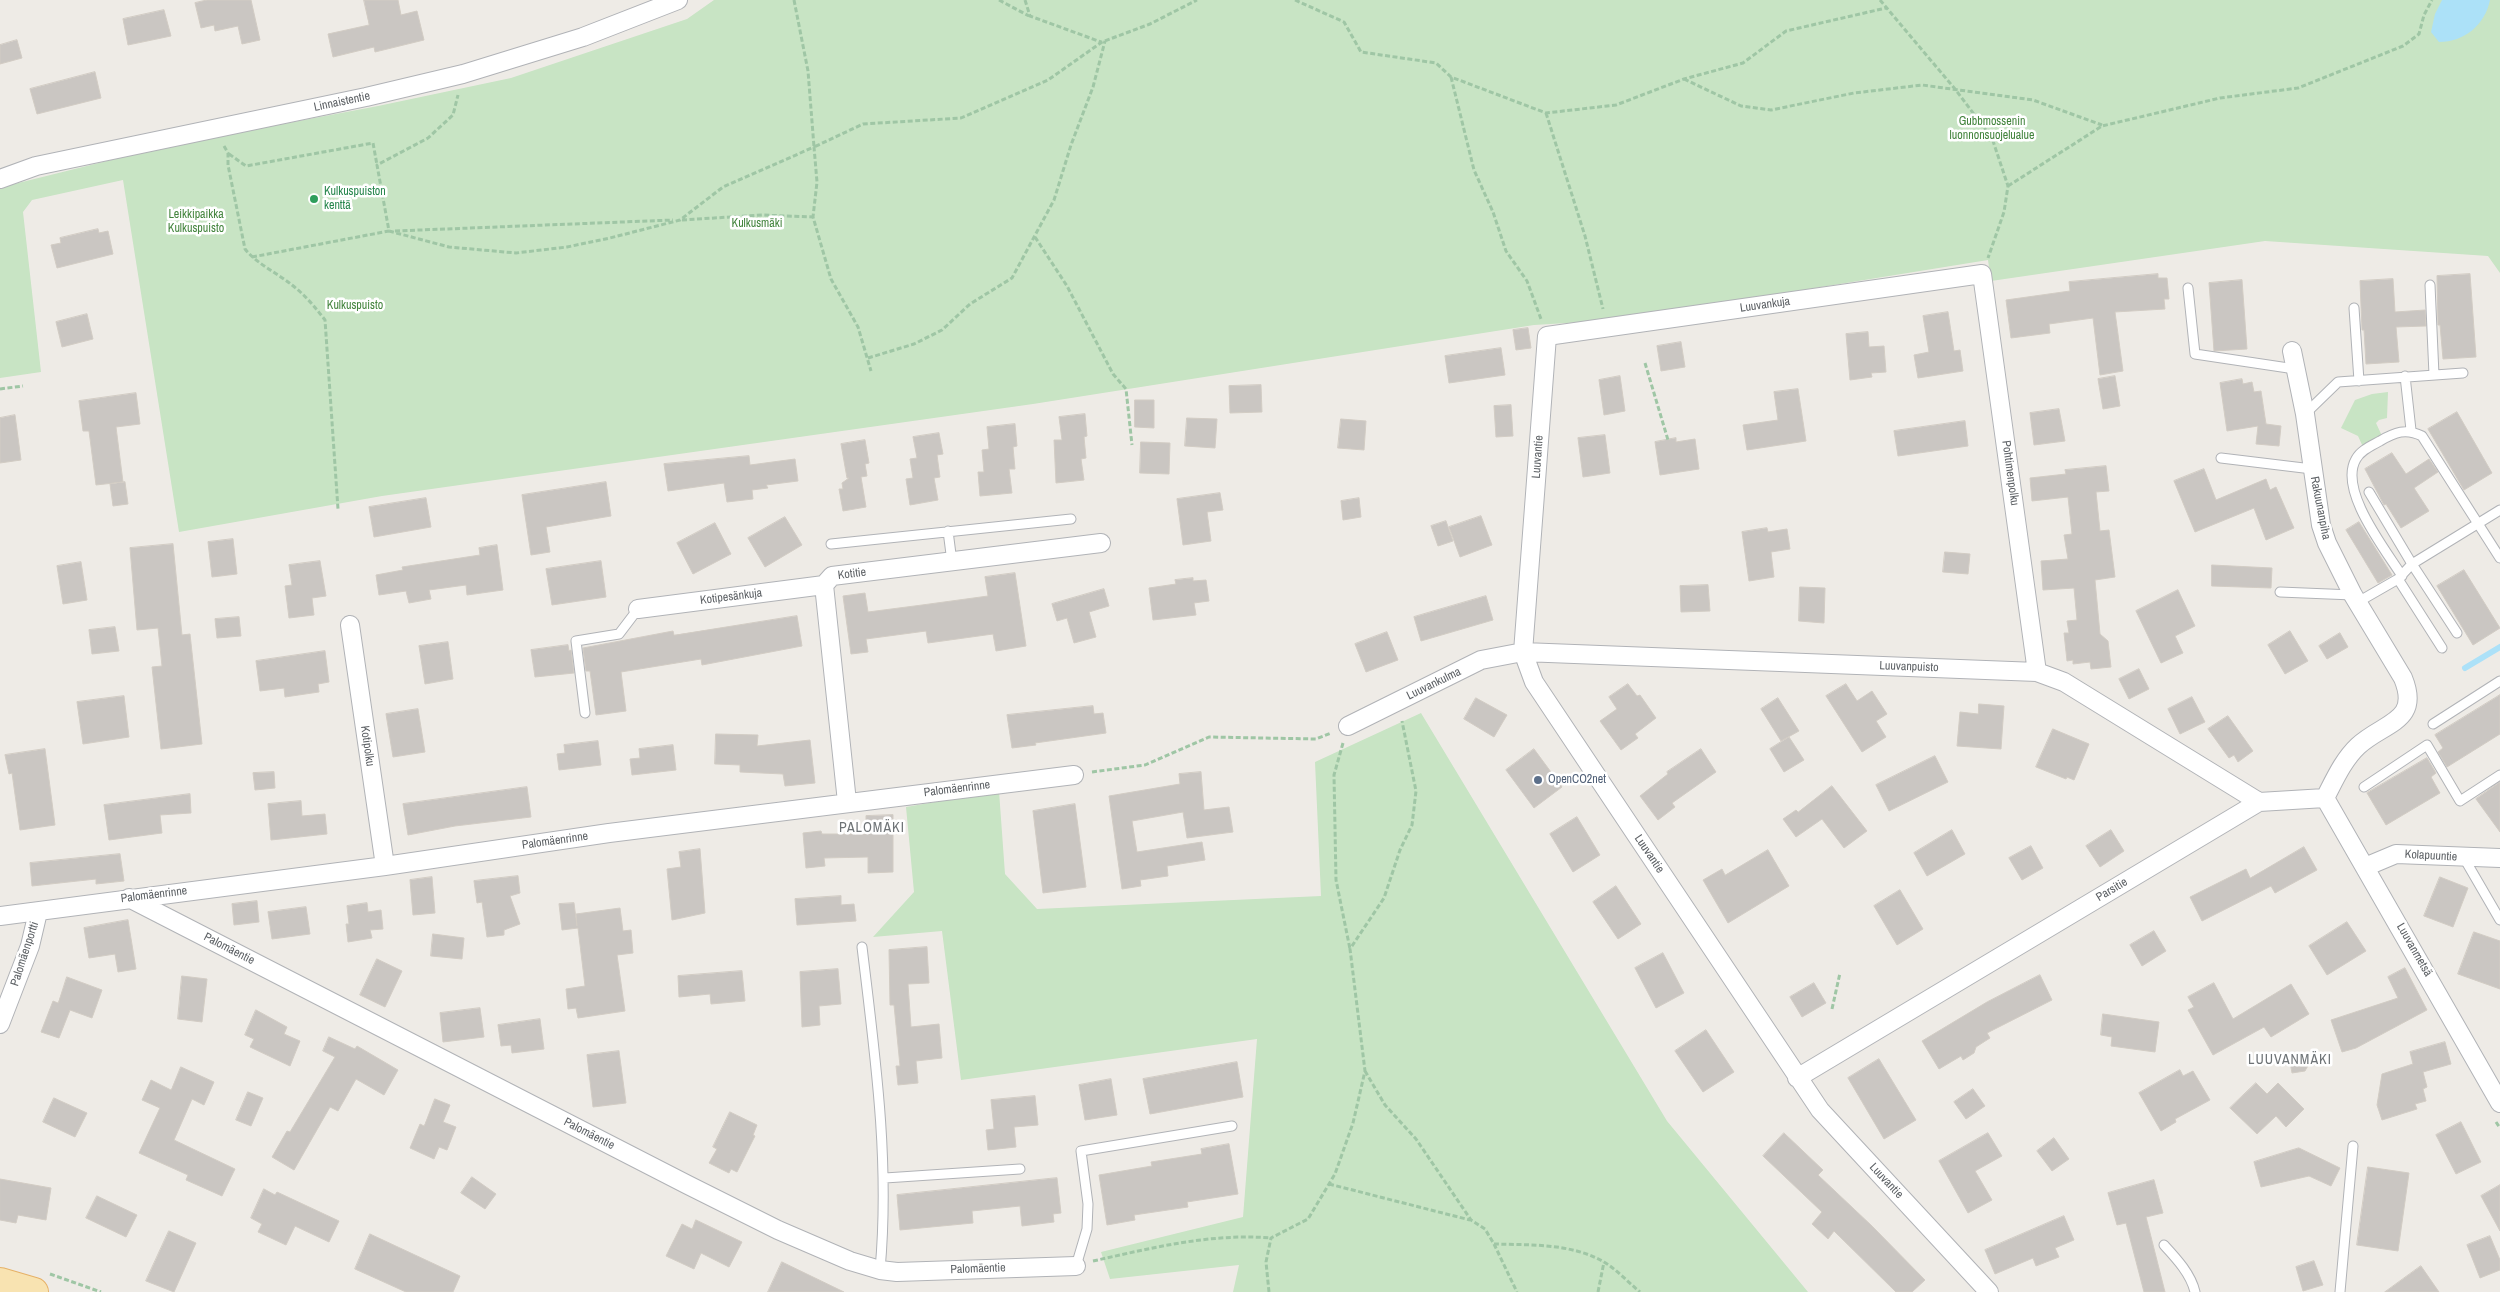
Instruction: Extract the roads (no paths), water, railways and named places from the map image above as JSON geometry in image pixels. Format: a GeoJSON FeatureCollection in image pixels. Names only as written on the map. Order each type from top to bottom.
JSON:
{"type":"FeatureCollection","features":[{"type":"Feature","properties":{"kind":"main road"},"geometry":{"type":"LineString","coordinates":[[0,1282],[34,1292]]}},
{"type":"Feature","properties":{"kind":"street","name":"Linnaistentie"},"geometry":{"type":"LineString","coordinates":[[0,179],[36,166],[366,97],[463,74],[583,37],[678,0]]}},
{"type":"Feature","properties":{"kind":"street","name":"Luuvankuja"},"geometry":{"type":"LineString","coordinates":[[1547,336],[1982,274]]}},
{"type":"Feature","properties":{"kind":"street","name":"Pohtimenpolku"},"geometry":{"type":"LineString","coordinates":[[1982,274],[2038,672]]}},
{"type":"Feature","properties":{"kind":"street","name":"Luuvantie"},"geometry":{"type":"LineString","coordinates":[[1547,336],[1522,652],[1534,682],[1820,1110],[1989,1292]]}},
{"type":"Feature","properties":{"kind":"street","name":"Rakuunanpiha"},"geometry":{"type":"LineString","coordinates":[[2292,351],[2305,414],[2312,470],[2327,543],[2356,599],[2403,678],[2408,692],[2408,705],[2401,717],[2357,747],[2338,772],[2325,798]]}},
{"type":"Feature","properties":{"kind":"street","name":"Kotitie"},"geometry":{"type":"LineString","coordinates":[[847,802],[824,585],[832,576],[1101,543]]}},
{"type":"Feature","properties":{"kind":"street","name":"Kotipesänkuja"},"geometry":{"type":"LineString","coordinates":[[638,609],[824,585]]}},
{"type":"Feature","properties":{"kind":"street","name":"Kotipolku"},"geometry":{"type":"LineString","coordinates":[[350,625],[384,866]]}},
{"type":"Feature","properties":{"kind":"street","name":"Luuvanpuisto"},"geometry":{"type":"LineString","coordinates":[[1522,652],[2038,672],[2064,682],[2260,802]]}},
{"type":"Feature","properties":{"kind":"street","name":"Luuvankulma"},"geometry":{"type":"LineString","coordinates":[[1348,726],[1481,660],[1522,652]]}},
{"type":"Feature","properties":{"kind":"street","name":"Palomäenrinne"},"geometry":{"type":"LineString","coordinates":[[0,916],[384,866],[609,833],[1074,775]]}},
{"type":"Feature","properties":{"kind":"street","name":"Parsitie"},"geometry":{"type":"LineString","coordinates":[[1797,1078],[2260,802],[2325,798]]}},
{"type":"Feature","properties":{"kind":"street","name":"Luuvanmetsä"},"geometry":{"type":"LineString","coordinates":[[2325,798],[2500,1103]]}},
{"type":"Feature","properties":{"kind":"street","name":"Kolapuuntie"},"geometry":{"type":"LineString","coordinates":[[2365,867],[2396,854],[2500,858]]}},
{"type":"Feature","properties":{"kind":"street","name":"Palomäentie"},"geometry":{"type":"LineString","coordinates":[[129,898],[778,1230],[850,1261],[880,1270],[897,1272],[1076,1266]]}},
{"type":"Feature","properties":{"kind":"street","name":"Palomäenportti"},"geometry":{"type":"LineString","coordinates":[[0,1024],[30,946],[38,912]]}},
{"type":"Feature","properties":{"kind":"lane"},"geometry":{"type":"LineString","coordinates":[[2430,285],[2434,375]]}},
{"type":"Feature","properties":{"kind":"lane"},"geometry":{"type":"LineString","coordinates":[[2188,288],[2195,354],[2295,369]]}},
{"type":"Feature","properties":{"kind":"lane"},"geometry":{"type":"LineString","coordinates":[[2354,308],[2359,381]]}},
{"type":"Feature","properties":{"kind":"lane"},"geometry":{"type":"LineString","coordinates":[[2305,414],[2338,382],[2463,373]]}},
{"type":"Feature","properties":{"kind":"lane"},"geometry":{"type":"LineString","coordinates":[[2405,376],[2411,430]]}},
{"type":"Feature","properties":{"kind":"lane"},"geometry":{"type":"LineString","coordinates":[[2442,648],[2355,499],[2352,481],[2355,460],[2363,450],[2396,432],[2411,430],[2422,436],[2500,558]]}},
{"type":"Feature","properties":{"kind":"lane"},"geometry":{"type":"LineString","coordinates":[[2221,458],[2312,470]]}},
{"type":"Feature","properties":{"kind":"lane"},"geometry":{"type":"LineString","coordinates":[[2368,492],[2457,633]]}},
{"type":"Feature","properties":{"kind":"lane"},"geometry":{"type":"LineString","coordinates":[[2280,592],[2356,599],[2400,578],[2412,564],[2500,510]]}},
{"type":"Feature","properties":{"kind":"lane"},"geometry":{"type":"LineString","coordinates":[[831,544],[1071,519]]}},
{"type":"Feature","properties":{"kind":"lane"},"geometry":{"type":"LineString","coordinates":[[948,531],[952,562]]}},
{"type":"Feature","properties":{"kind":"lane"},"geometry":{"type":"LineString","coordinates":[[585,714],[576,641],[619,634],[638,609]]}},
{"type":"Feature","properties":{"kind":"lane"},"geometry":{"type":"LineString","coordinates":[[2433,724],[2500,681]]}},
{"type":"Feature","properties":{"kind":"lane"},"geometry":{"type":"LineString","coordinates":[[2364,787],[2427,745],[2460,801],[2500,775]]}},
{"type":"Feature","properties":{"kind":"lane"},"geometry":{"type":"LineString","coordinates":[[2464,858],[2500,920]]}},
{"type":"Feature","properties":{"kind":"lane"},"geometry":{"type":"LineString","coordinates":[[862,947],[882,1111],[885,1178],[880,1270]]}},
{"type":"Feature","properties":{"kind":"lane"},"geometry":{"type":"LineString","coordinates":[[1076,1266],[1087,1229],[1088,1204],[1081,1151],[1232,1126]]}},
{"type":"Feature","properties":{"kind":"lane"},"geometry":{"type":"LineString","coordinates":[[2340,1292],[2353,1146]]}},
{"type":"Feature","properties":{"kind":"lane"},"geometry":{"type":"LineString","coordinates":[[885,1178],[1020,1169]]}},
{"type":"Feature","properties":{"kind":"lane"},"geometry":{"type":"LineString","coordinates":[[2164,1245],[2178,1260],[2193,1285],[2195,1292]]}},
{"type":"Feature","properties":{"kind":"water"},"geometry":{"type":"Polygon","coordinates":[[[2442,0],[2490,0],[2483,17],[2472,30],[2457,39],[2439,42],[2431,32],[2435,14],[2442,0]]]}},
{"type":"Feature","properties":{"kind":"waterway"},"geometry":{"type":"LineString","coordinates":[[2465,668],[2500,647]]}},
{"type":"Feature","properties":{"kind":"place","name":"Kulkuspuiston kenttä"},"geometry":{"type":"Point","coordinates":[314,199]}},
{"type":"Feature","properties":{"kind":"place","name":"OpenCO2net"},"geometry":{"type":"Point","coordinates":[1538,780]}},
{"type":"Feature","properties":{"kind":"district","name":"PALOMÄKI"},"geometry":{"type":"Point","coordinates":[872,828]}},
{"type":"Feature","properties":{"kind":"district","name":"LUUVANMÄKI"},"geometry":{"type":"Point","coordinates":[2290,1060]}},
{"type":"Feature","properties":{"kind":"park label","name":"Gubbmossenin luonnonsuojelualue"},"geometry":{"type":"Point","coordinates":[1992,129]}},
{"type":"Feature","properties":{"kind":"park label","name":"Leikkipaikka Kulkuspuisto"},"geometry":{"type":"Point","coordinates":[196,222]}},
{"type":"Feature","properties":{"kind":"park label","name":"Kulkusmäki"},"geometry":{"type":"Point","coordinates":[757,224]}},
{"type":"Feature","properties":{"kind":"park label","name":"Kulkuspuisto"},"geometry":{"type":"Point","coordinates":[355,306]}}]}
